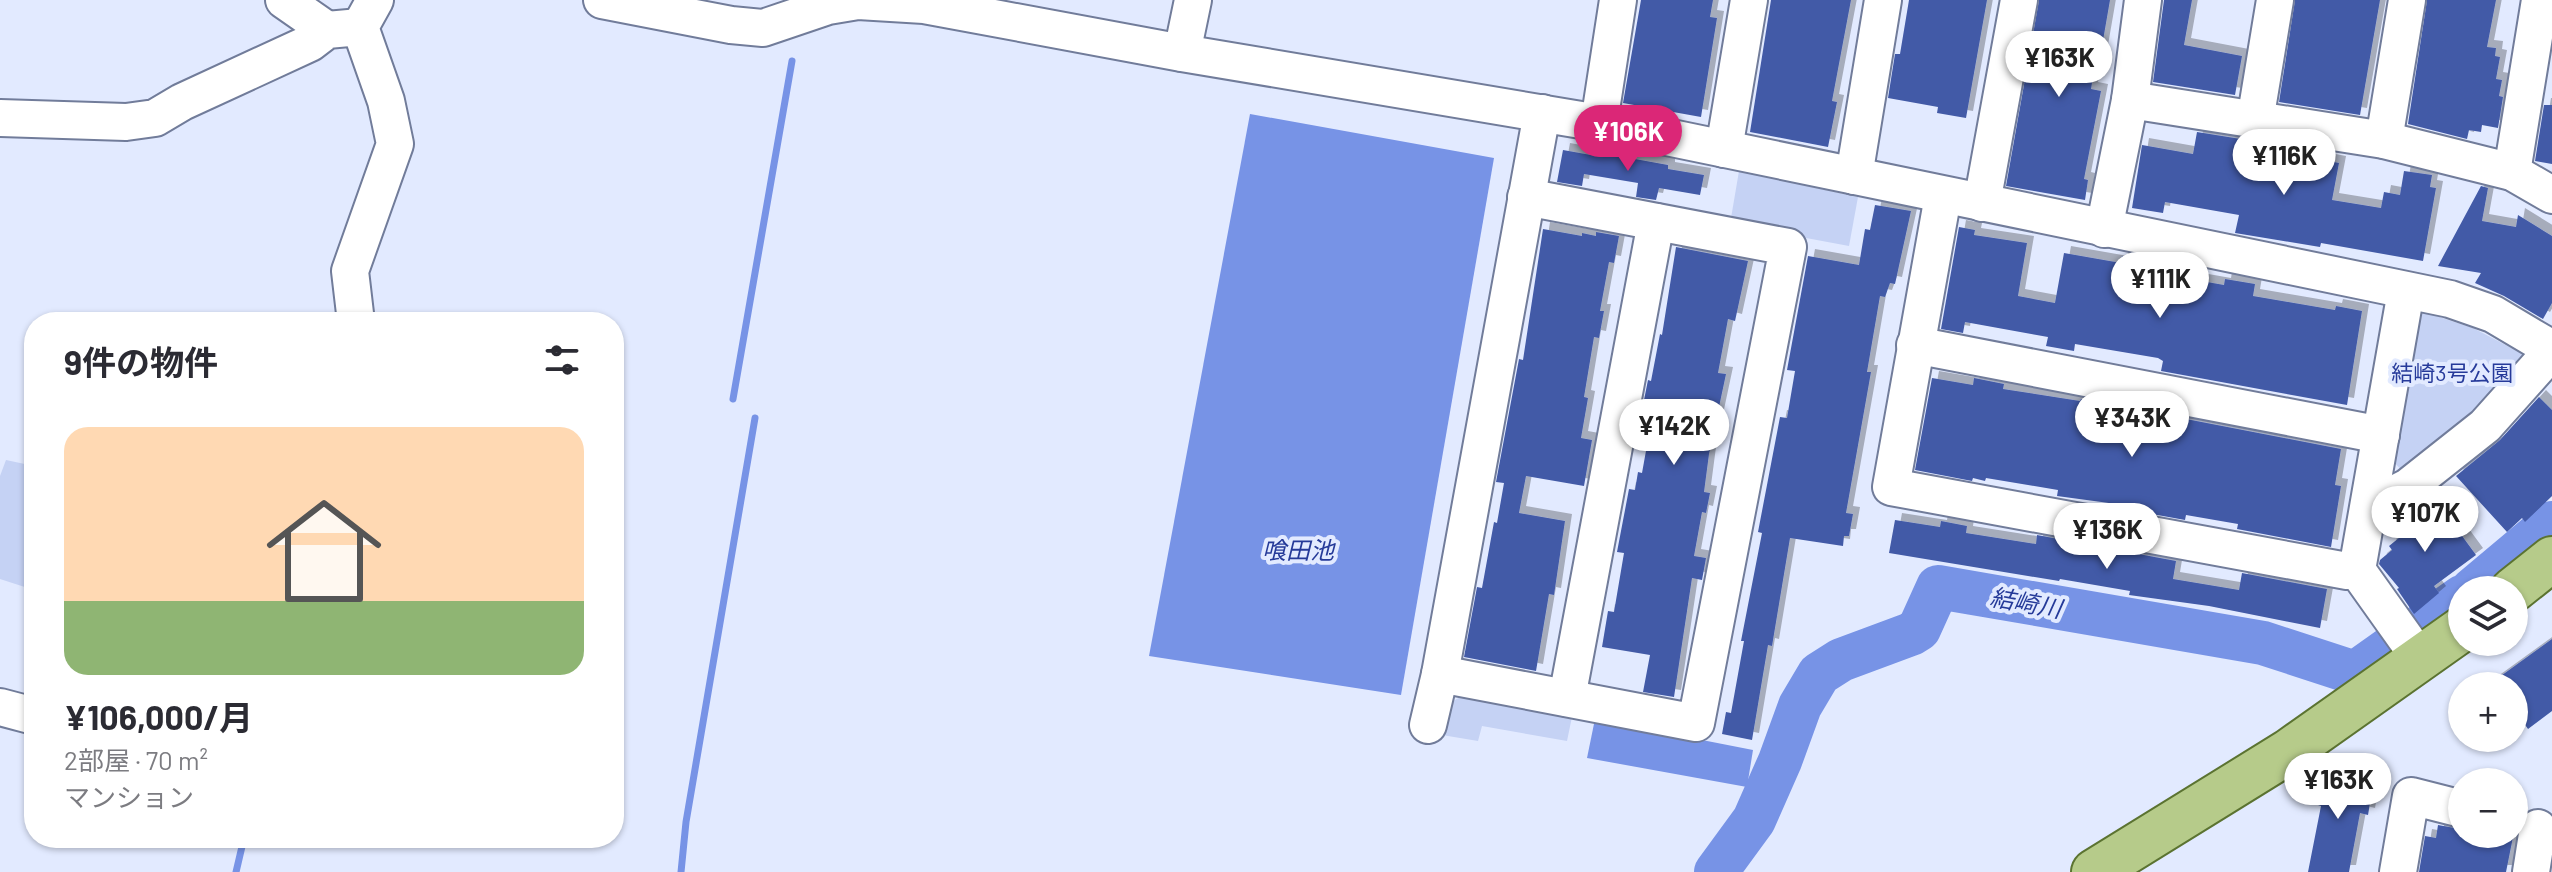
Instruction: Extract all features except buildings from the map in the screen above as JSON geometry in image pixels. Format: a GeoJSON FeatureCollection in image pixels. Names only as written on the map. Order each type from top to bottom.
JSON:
{"type":"FeatureCollection","features":[{"type":"Feature","properties":{"kind":"main road"},"geometry":{"type":"LineString","coordinates":[[2528,578],[2552,559]]}},
{"type":"Feature","properties":{"kind":"main road"},"geometry":{"type":"LineString","coordinates":[[2094,872],[2288,752],[2448,640]]}},
{"type":"Feature","properties":{"kind":"street"},"geometry":{"type":"LineString","coordinates":[[284,0],[354,19]]}},
{"type":"Feature","properties":{"kind":"street"},"geometry":{"type":"LineString","coordinates":[[602,0],[731,25],[763,28],[827,3],[858,1],[924,5],[1182,53],[1599,123],[2450,299],[2493,314],[2552,350],[2485,426],[2408,487],[2369,507]]}},
{"type":"Feature","properties":{"kind":"street"},"geometry":{"type":"LineString","coordinates":[[1182,53],[1193,0]]}},
{"type":"Feature","properties":{"kind":"street"},"geometry":{"type":"LineString","coordinates":[[1599,123],[1618,0]]}},
{"type":"Feature","properties":{"kind":"street"},"geometry":{"type":"LineString","coordinates":[[1724,149],[1749,0]]}},
{"type":"Feature","properties":{"kind":"street"},"geometry":{"type":"LineString","coordinates":[[1854,176],[1883,0]]}},
{"type":"Feature","properties":{"kind":"street"},"geometry":{"type":"LineString","coordinates":[[1982,203],[2019,0]]}},
{"type":"Feature","properties":{"kind":"street"},"geometry":{"type":"LineString","coordinates":[[2104,229],[2130,100],[2143,0]]}},
{"type":"Feature","properties":{"kind":"street"},"geometry":{"type":"LineString","coordinates":[[2255,121],[2275,0]]}},
{"type":"Feature","properties":{"kind":"street"},"geometry":{"type":"LineString","coordinates":[[2384,140],[2407,0]]}},
{"type":"Feature","properties":{"kind":"street"},"geometry":{"type":"LineString","coordinates":[[2512,172],[2540,0]]}},
{"type":"Feature","properties":{"kind":"street"},"geometry":{"type":"LineString","coordinates":[[0,118],[126,122],[155,118],[354,19]]}},
{"type":"Feature","properties":{"kind":"street"},"geometry":{"type":"LineString","coordinates":[[354,19],[386,101],[395,144],[350,271],[355,312]]}},
{"type":"Feature","properties":{"kind":"street"},"geometry":{"type":"LineString","coordinates":[[2130,100],[2384,140],[2512,172],[2552,195]]}},
{"type":"Feature","properties":{"kind":"street"},"geometry":{"type":"LineString","coordinates":[[1428,725],[1440,674],[1542,113]]}},
{"type":"Feature","properties":{"kind":"street"},"geometry":{"type":"LineString","coordinates":[[1943,196],[1891,487],[2122,531],[2347,571],[2357,570]]}},
{"type":"Feature","properties":{"kind":"street"},"geometry":{"type":"LineString","coordinates":[[1440,674],[1696,723],[1788,247],[1526,197]]}},
{"type":"Feature","properties":{"kind":"street"},"geometry":{"type":"LineString","coordinates":[[1567,698],[1656,222]]}},
{"type":"Feature","properties":{"kind":"street"},"geometry":{"type":"LineString","coordinates":[[2406,291],[2357,570],[2421,660]]}},
{"type":"Feature","properties":{"kind":"street"},"geometry":{"type":"LineString","coordinates":[[1915,345],[2381,435]]}},
{"type":"Feature","properties":{"kind":"street"},"geometry":{"type":"LineString","coordinates":[[0,707],[24,713]]}},
{"type":"Feature","properties":{"kind":"street"},"geometry":{"type":"LineString","coordinates":[[2398,872],[2411,796],[2448,805]]}},
{"type":"Feature","properties":{"kind":"street"},"geometry":{"type":"LineString","coordinates":[[2531,872],[2535,827]]}},
{"type":"Feature","properties":{"kind":"green space"},"geometry":{"type":"Polygon","coordinates":[[[1739,171],[1858,197],[1849,246],[1730,224],[1739,171]]]}},
{"type":"Feature","properties":{"kind":"green space","name":"結崎3号公園"},"geometry":{"type":"Polygon","coordinates":[[[2424,312],[2473,328],[2525,355],[2525,363],[2408,477],[2391,459],[2413,319],[2424,312]]]}},
{"type":"Feature","properties":{"kind":"green space"},"geometry":{"type":"Polygon","coordinates":[[[6,460],[24,464],[24,587],[0,579],[0,476],[6,460]]]}},
{"type":"Feature","properties":{"kind":"green space"},"geometry":{"type":"Polygon","coordinates":[[[1463,695],[1573,712],[1567,741],[1482,726],[1478,741],[1436,734],[1441,709],[1463,695]]]}},
{"type":"Feature","properties":{"kind":"water","name":"喰田池"},"geometry":{"type":"Polygon","coordinates":[[[1250,114],[1494,158],[1401,695],[1149,656],[1250,114]]]}},
{"type":"Feature","properties":{"kind":"water"},"geometry":{"type":"Polygon","coordinates":[[[1595,719],[1753,750],[1747,787],[1587,758],[1595,719]]]}},
{"type":"Feature","properties":{"kind":"waterway"},"geometry":{"type":"LineString","coordinates":[[733,399],[792,61]]}},
{"type":"Feature","properties":{"kind":"waterway"},"geometry":{"type":"LineString","coordinates":[[681,872],[686,822],[755,418]]}},
{"type":"Feature","properties":{"kind":"waterway","name":"結崎川"},"geometry":{"type":"LineString","coordinates":[[2489,576],[2552,523]]}},
{"type":"Feature","properties":{"kind":"waterway","name":"結崎川"},"geometry":{"type":"LineString","coordinates":[[1716,872],[1754,820],[1800,706],[1819,674],[1841,660],[1919,629],[1938,587],[2263,643],[2355,673],[2448,607]]}},
{"type":"Feature","properties":{"kind":"waterway"},"geometry":{"type":"LineString","coordinates":[[236,872],[242,848]]}}]}
